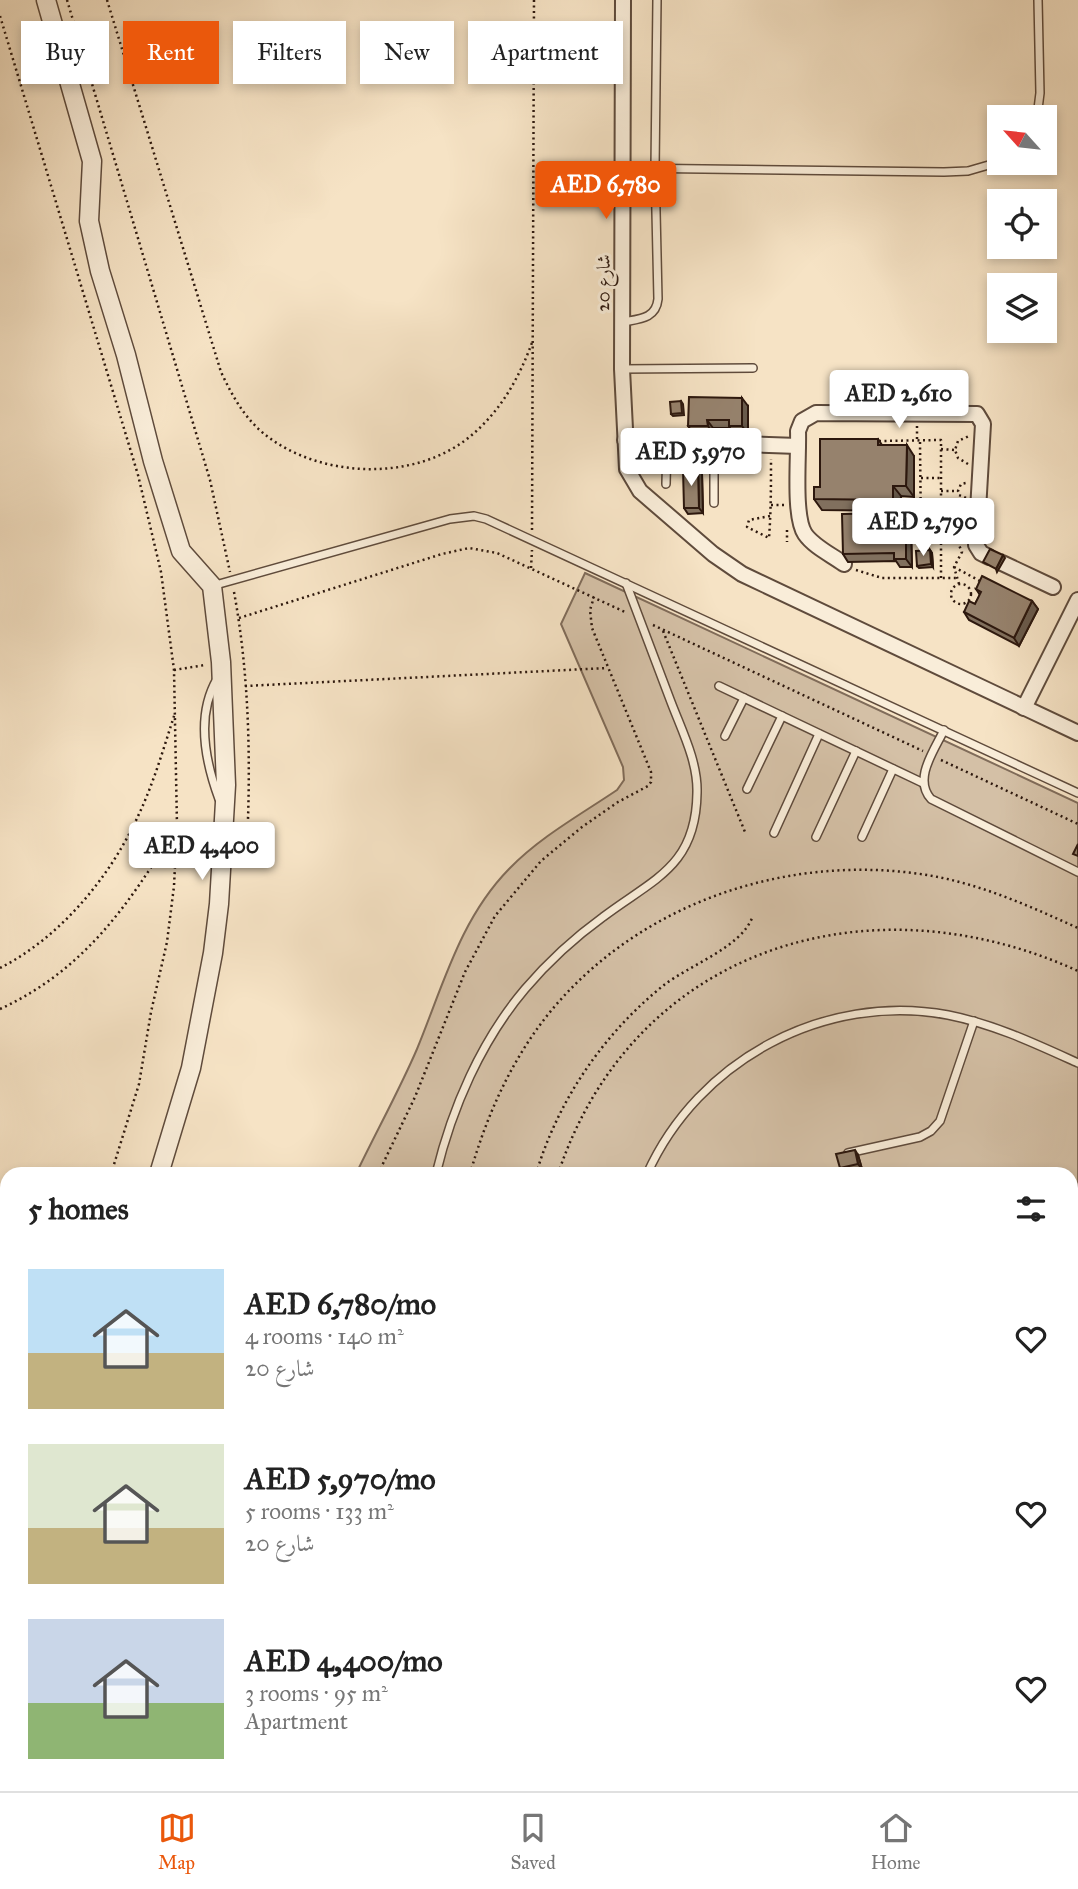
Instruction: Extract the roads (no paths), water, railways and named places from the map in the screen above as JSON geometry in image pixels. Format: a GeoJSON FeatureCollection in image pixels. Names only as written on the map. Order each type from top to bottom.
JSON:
{"type":"FeatureCollection","features":[{"type":"Feature","properties":{"kind":"street"},"geometry":{"type":"LineString","coordinates":[[46,0],[92,161],[89,221],[98,261],[153,461],[181,551],[212,586],[222,672],[226,812],[213,953],[191,1068],[165,1165]]}},
{"type":"Feature","properties":{"kind":"street","name":"شارع 20"},"geometry":{"type":"LineString","coordinates":[[623,0],[622,369],[627,469],[640,492],[727,564],[759,582],[1078,733]]}},
{"type":"Feature","properties":{"kind":"street"},"geometry":{"type":"LineString","coordinates":[[844,564],[810,539],[800,524],[799,426],[806,417],[816,413],[974,413],[982,420],[983,435],[976,545],[981,553],[1053,587]]}},
{"type":"Feature","properties":{"kind":"street"},"geometry":{"type":"LineString","coordinates":[[625,440],[798,446]]}},
{"type":"Feature","properties":{"kind":"street"},"geometry":{"type":"LineString","coordinates":[[1024,708],[1078,600]]}},
{"type":"Feature","properties":{"kind":"lane"},"geometry":{"type":"LineString","coordinates":[[622,322],[649,316],[658,306],[655,168],[657,0]]}},
{"type":"Feature","properties":{"kind":"lane"},"geometry":{"type":"LineString","coordinates":[[1038,0],[1038,105]]}},
{"type":"Feature","properties":{"kind":"lane"},"geometry":{"type":"LineString","coordinates":[[624,168],[944,172],[968,171],[987,165]]}},
{"type":"Feature","properties":{"kind":"lane"},"geometry":{"type":"LineString","coordinates":[[622,369],[753,368]]}},
{"type":"Feature","properties":{"kind":"lane"},"geometry":{"type":"LineString","coordinates":[[666,484],[667,442]]}},
{"type":"Feature","properties":{"kind":"lane"},"geometry":{"type":"LineString","coordinates":[[714,443],[714,503]]}},
{"type":"Feature","properties":{"kind":"lane"},"geometry":{"type":"LineString","coordinates":[[212,586],[462,516],[486,519],[1078,793]]}},
{"type":"Feature","properties":{"kind":"lane"},"geometry":{"type":"LineString","coordinates":[[438,1167],[463,1092],[486,1045],[510,1008],[563,950],[602,918],[670,870],[691,833],[697,806],[695,768],[626,582]]}},
{"type":"Feature","properties":{"kind":"lane"},"geometry":{"type":"LineString","coordinates":[[719,686],[923,783]]}},
{"type":"Feature","properties":{"kind":"lane"},"geometry":{"type":"LineString","coordinates":[[725,736],[744,698]]}},
{"type":"Feature","properties":{"kind":"lane"},"geometry":{"type":"LineString","coordinates":[[747,789],[782,716]]}},
{"type":"Feature","properties":{"kind":"lane"},"geometry":{"type":"LineString","coordinates":[[944,730],[925,770],[923,783],[927,795],[936,803],[1078,872]]}},
{"type":"Feature","properties":{"kind":"lane"},"geometry":{"type":"LineString","coordinates":[[774,833],[819,734]]}},
{"type":"Feature","properties":{"kind":"lane"},"geometry":{"type":"LineString","coordinates":[[816,837],[856,751]]}},
{"type":"Feature","properties":{"kind":"lane"},"geometry":{"type":"LineString","coordinates":[[862,837],[893,769]]}},
{"type":"Feature","properties":{"kind":"lane"},"geometry":{"type":"LineString","coordinates":[[651,1167],[671,1130],[710,1085],[745,1057],[790,1033],[830,1019],[887,1011],[927,1012],[974,1021],[1078,1063]]}},
{"type":"Feature","properties":{"kind":"lane"},"geometry":{"type":"LineString","coordinates":[[844,1154],[920,1137],[932,1131],[943,1114],[974,1021]]}}]}
